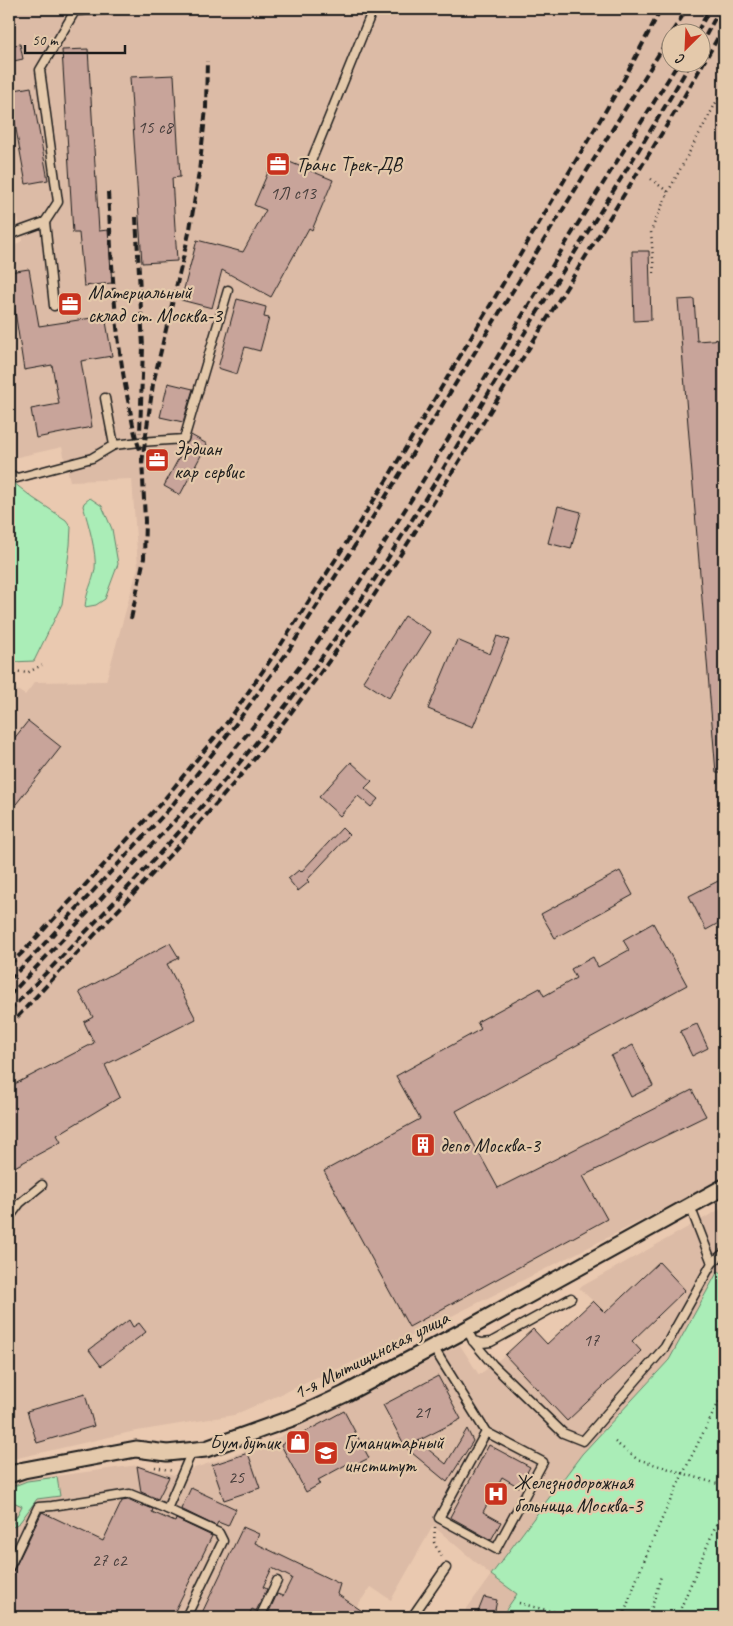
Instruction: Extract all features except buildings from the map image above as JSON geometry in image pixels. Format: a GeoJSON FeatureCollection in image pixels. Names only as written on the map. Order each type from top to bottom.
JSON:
{"type":"FeatureCollection","features":[{"type":"Feature","properties":{"kind":"street","name":"1-я Мытищинская улица"},"geometry":{"type":"LineString","coordinates":[[9,1475],[24,1470],[136,1449],[167,1453],[206,1449],[298,1416],[345,1394],[432,1347],[470,1335],[724,1187]]}},
{"type":"Feature","properties":{"kind":"lane"},"geometry":{"type":"LineString","coordinates":[[54,306],[46,222],[58,202],[40,70],[75,11],[119,9]]}},
{"type":"Feature","properties":{"kind":"lane"},"geometry":{"type":"LineString","coordinates":[[310,164],[373,9]]}},
{"type":"Feature","properties":{"kind":"lane"},"geometry":{"type":"LineString","coordinates":[[9,235],[46,222]]}},
{"type":"Feature","properties":{"kind":"lane"},"geometry":{"type":"LineString","coordinates":[[9,474],[17,478],[92,458],[114,445],[184,439],[228,290]]}},
{"type":"Feature","properties":{"kind":"lane"},"geometry":{"type":"LineString","coordinates":[[105,398],[114,445]]}},
{"type":"Feature","properties":{"kind":"lane"},"geometry":{"type":"LineString","coordinates":[[9,1218],[20,1203],[42,1185]]}},
{"type":"Feature","properties":{"kind":"lane"},"geometry":{"type":"LineString","coordinates":[[690,1206],[712,1263]]}},
{"type":"Feature","properties":{"kind":"lane"},"geometry":{"type":"LineString","coordinates":[[470,1335],[493,1365],[563,1433],[583,1441],[664,1346],[712,1263],[724,1253]]}},
{"type":"Feature","properties":{"kind":"lane"},"geometry":{"type":"LineString","coordinates":[[470,1335],[482,1343],[491,1342],[571,1298]]}},
{"type":"Feature","properties":{"kind":"lane"},"geometry":{"type":"LineString","coordinates":[[432,1347],[486,1432],[543,1462],[496,1549],[439,1518],[486,1432]]}},
{"type":"Feature","properties":{"kind":"lane"},"geometry":{"type":"LineString","coordinates":[[168,1509],[192,1451]]}},
{"type":"Feature","properties":{"kind":"lane"},"geometry":{"type":"LineString","coordinates":[[9,1568],[38,1506],[52,1506],[130,1494],[168,1509],[219,1533],[223,1541],[186,1617]]}},
{"type":"Feature","properties":{"kind":"lane"},"geometry":{"type":"LineString","coordinates":[[412,1617],[446,1568]]}},
{"type":"Feature","properties":{"kind":"lane"},"geometry":{"type":"LineString","coordinates":[[260,1617],[277,1581]]}},
{"type":"Feature","properties":{"kind":"path"},"geometry":{"type":"LineString","coordinates":[[654,273],[651,231],[668,192],[719,97]]}},
{"type":"Feature","properties":{"kind":"path"},"geometry":{"type":"LineString","coordinates":[[651,179],[668,192]]}},
{"type":"Feature","properties":{"kind":"path"},"geometry":{"type":"LineString","coordinates":[[9,670],[27,674],[42,665]]}},
{"type":"Feature","properties":{"kind":"path"},"geometry":{"type":"LineString","coordinates":[[623,1617],[640,1567],[682,1473],[724,1392]]}},
{"type":"Feature","properties":{"kind":"path"},"geometry":{"type":"LineString","coordinates":[[615,1442],[637,1459],[724,1486]]}},
{"type":"Feature","properties":{"kind":"path"},"geometry":{"type":"LineString","coordinates":[[677,1617],[724,1506]]}},
{"type":"Feature","properties":{"kind":"path"},"geometry":{"type":"LineString","coordinates":[[439,1518],[435,1528],[434,1542],[446,1568]]}},
{"type":"Feature","properties":{"kind":"path"},"geometry":{"type":"LineString","coordinates":[[649,1617],[661,1576]]}},
{"type":"Feature","properties":{"kind":"path"},"geometry":{"type":"LineString","coordinates":[[520,1603],[581,1617]]}},
{"type":"Feature","properties":{"kind":"shaded area"},"geometry":{"type":"Polygon","coordinates":[[[9,9],[724,9],[724,1176],[720,1181],[414,1335],[234,1415],[131,1432],[9,1460],[9,685],[25,695],[35,682],[106,681],[138,567],[132,479],[70,481],[62,447],[9,459],[9,250],[23,240],[9,179],[9,9]]]}},
{"type":"Feature","properties":{"kind":"shaded area"},"geometry":{"type":"Polygon","coordinates":[[[724,1207],[724,1274],[718,1271],[669,1360],[582,1454],[491,1575],[433,1526],[391,1600],[371,1587],[356,1607],[372,1617],[9,1617],[9,1487],[26,1480],[138,1465],[174,1475],[266,1444],[460,1345],[479,1375],[505,1355],[533,1329],[547,1344],[593,1301],[579,1288],[724,1207]]]}},
{"type":"Feature","properties":{"kind":"shaded area"},"geometry":{"type":"Polygon","coordinates":[[[491,1575],[518,1594],[501,1617],[467,1617],[463,1614],[491,1575]]]}},
{"type":"Feature","properties":{"kind":"green space"},"geometry":{"type":"Polygon","coordinates":[[[9,479],[66,520],[71,527],[62,604],[34,661],[12,662],[9,659],[9,479]]]}},
{"type":"Feature","properties":{"kind":"green space"},"geometry":{"type":"Polygon","coordinates":[[[90,498],[102,506],[112,529],[118,564],[105,599],[96,605],[85,607],[95,569],[90,529],[83,506],[90,498]]]}},
{"type":"Feature","properties":{"kind":"green space"},"geometry":{"type":"Polygon","coordinates":[[[718,1271],[724,1274],[724,1617],[501,1617],[517,1594],[491,1575],[582,1454],[669,1360],[718,1271]]]}},
{"type":"Feature","properties":{"kind":"green space"},"geometry":{"type":"Polygon","coordinates":[[[57,1477],[60,1496],[37,1499],[20,1522],[10,1529],[22,1506],[9,1500],[9,1488],[27,1481],[57,1477]]]}},
{"type":"Feature","properties":{"kind":"railway"},"geometry":{"type":"LineString","coordinates":[[9,965],[162,802],[229,720],[280,646],[386,481],[622,83],[661,9]]}},
{"type":"Feature","properties":{"kind":"railway"},"geometry":{"type":"LineString","coordinates":[[679,22],[687,9]]}},
{"type":"Feature","properties":{"kind":"railway"},"geometry":{"type":"LineString","coordinates":[[703,22],[710,9]]}},
{"type":"Feature","properties":{"kind":"railway"},"geometry":{"type":"LineString","coordinates":[[710,28],[720,9]]}},
{"type":"Feature","properties":{"kind":"railway"},"geometry":{"type":"LineString","coordinates":[[9,1026],[203,819],[264,747],[321,672],[375,594],[451,474],[678,107],[724,24]]}},
{"type":"Feature","properties":{"kind":"railway"},"geometry":{"type":"LineString","coordinates":[[9,980],[170,808],[235,725],[289,650],[660,52]]}},
{"type":"Feature","properties":{"kind":"railway"},"geometry":{"type":"LineString","coordinates":[[142,463],[153,384],[190,229],[206,108],[207,61]]}},
{"type":"Feature","properties":{"kind":"railway"},"geometry":{"type":"LineString","coordinates":[[9,996],[179,816],[248,733],[304,661],[358,584],[413,497],[569,238],[673,72]]}},
{"type":"Feature","properties":{"kind":"railway"},"geometry":{"type":"LineString","coordinates":[[9,1011],[167,845],[243,759],[314,668],[394,549],[685,72]]}},
{"type":"Feature","properties":{"kind":"railway"},"geometry":{"type":"LineString","coordinates":[[108,192],[114,297],[123,374],[133,427],[141,452]]}},
{"type":"Feature","properties":{"kind":"railway"},"geometry":{"type":"LineString","coordinates":[[136,217],[143,347],[140,433]]}},
{"type":"Feature","properties":{"kind":"railway"},"geometry":{"type":"LineString","coordinates":[[131,619],[144,558],[145,521],[142,458]]}},
{"type":"Feature","properties":{"kind":"place","name":"Транс Трек-ДВ"},"geometry":{"type":"Point","coordinates":[278,164]}},
{"type":"Feature","properties":{"kind":"place","name":"Материальный склад ст. Москва-3"},"geometry":{"type":"Point","coordinates":[70,304]}},
{"type":"Feature","properties":{"kind":"place","name":"Эрдиан кар сервис"},"geometry":{"type":"Point","coordinates":[157,460]}},
{"type":"Feature","properties":{"kind":"place","name":"депо Москва-3"},"geometry":{"type":"Point","coordinates":[423,1145]}},
{"type":"Feature","properties":{"kind":"place","name":"Бум бутик"},"geometry":{"type":"Point","coordinates":[298,1442]}},
{"type":"Feature","properties":{"kind":"place","name":"Гуманитарный институт"},"geometry":{"type":"Point","coordinates":[326,1453]}},
{"type":"Feature","properties":{"kind":"place","name":"Железнодорожная больница Москва-3"},"geometry":{"type":"Point","coordinates":[496,1494]}}]}
